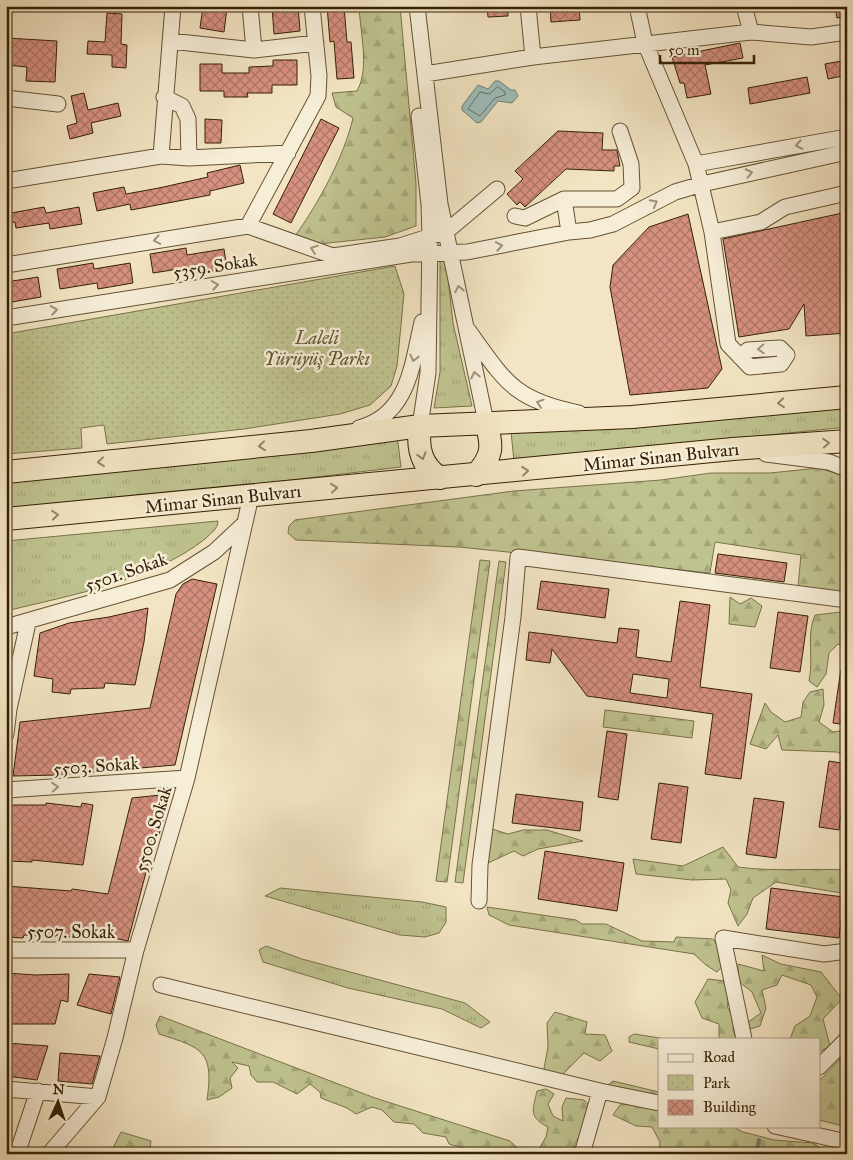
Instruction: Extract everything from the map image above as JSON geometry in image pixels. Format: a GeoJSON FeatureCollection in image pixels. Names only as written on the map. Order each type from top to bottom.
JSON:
{"type":"FeatureCollection","features":[{"type":"Feature","properties":{"kind":"highway"},"geometry":{"type":"LineString","coordinates":[[6,472],[311,440],[420,426],[605,418],[847,397]]}},
{"type":"Feature","properties":{"kind":"highway"},"geometry":{"type":"LineString","coordinates":[[420,426],[418,439],[422,459],[428,470],[440,478],[476,476],[487,463],[491,452],[486,422]]}},
{"type":"Feature","properties":{"kind":"highway","name":"Mimar Sinan Bulvarı"},"geometry":{"type":"LineString","coordinates":[[476,476],[733,449],[847,441]]}},
{"type":"Feature","properties":{"kind":"highway","name":"Mimar Sinan Bulvarı"},"geometry":{"type":"LineString","coordinates":[[6,520],[440,478]]}},
{"type":"Feature","properties":{"kind":"street"},"geometry":{"type":"LineString","coordinates":[[161,156],[172,6]]}},
{"type":"Feature","properties":{"kind":"street"},"geometry":{"type":"LineString","coordinates":[[250,6],[254,50]]}},
{"type":"Feature","properties":{"kind":"street"},"geometry":{"type":"LineString","coordinates":[[248,226],[318,96],[319,76],[312,6]]}},
{"type":"Feature","properties":{"kind":"street"},"geometry":{"type":"LineString","coordinates":[[408,6],[429,204],[430,236],[428,373],[420,426]]}},
{"type":"Feature","properties":{"kind":"street"},"geometry":{"type":"LineString","coordinates":[[417,6],[440,204],[486,422]]}},
{"type":"Feature","properties":{"kind":"street"},"geometry":{"type":"LineString","coordinates":[[528,6],[533,57]]}},
{"type":"Feature","properties":{"kind":"street"},"geometry":{"type":"LineString","coordinates":[[637,6],[645,43],[696,164],[702,184],[712,232],[728,344],[740,357]]}},
{"type":"Feature","properties":{"kind":"street"},"geometry":{"type":"LineString","coordinates":[[744,6],[751,32]]}},
{"type":"Feature","properties":{"kind":"street"},"geometry":{"type":"LineString","coordinates":[[425,74],[533,57],[751,32],[811,37],[847,32]]}},
{"type":"Feature","properties":{"kind":"street"},"geometry":{"type":"LineString","coordinates":[[170,41],[254,50],[316,43]]}},
{"type":"Feature","properties":{"kind":"street"},"geometry":{"type":"LineString","coordinates":[[164,97],[182,106],[188,119],[189,158]]}},
{"type":"Feature","properties":{"kind":"street"},"geometry":{"type":"LineString","coordinates":[[6,98],[58,104]]}},
{"type":"Feature","properties":{"kind":"street"},"geometry":{"type":"LineString","coordinates":[[515,216],[525,218],[564,199],[617,200],[632,188],[631,164],[620,131]]}},
{"type":"Feature","properties":{"kind":"street"},"geometry":{"type":"LineString","coordinates":[[696,164],[847,137]]}},
{"type":"Feature","properties":{"kind":"street","name":"5359. Sokak"},"geometry":{"type":"LineString","coordinates":[[6,318],[411,254],[451,253],[590,230],[613,224],[676,192],[702,184],[847,152]]}},
{"type":"Feature","properties":{"kind":"street"},"geometry":{"type":"LineString","coordinates":[[6,181],[161,156],[189,158],[288,153]]}},
{"type":"Feature","properties":{"kind":"street"},"geometry":{"type":"LineString","coordinates":[[6,265],[248,226],[333,256],[400,246],[447,231],[497,189]]}},
{"type":"Feature","properties":{"kind":"street"},"geometry":{"type":"LineString","coordinates":[[712,232],[761,222],[847,193]]}},
{"type":"Feature","properties":{"kind":"street"},"geometry":{"type":"LineString","coordinates":[[564,199],[569,232]]}},
{"type":"Feature","properties":{"kind":"street"},"geometry":{"type":"LineString","coordinates":[[311,440],[373,424],[395,406],[408,385],[428,294]]}},
{"type":"Feature","properties":{"kind":"street"},"geometry":{"type":"LineString","coordinates":[[465,326],[505,381],[528,399],[561,410],[605,418]]}},
{"type":"Feature","properties":{"kind":"street"},"geometry":{"type":"LineString","coordinates":[[733,449],[829,462],[847,469]]}},
{"type":"Feature","properties":{"kind":"street","name":"5500. Sokak"},"geometry":{"type":"LineString","coordinates":[[49,1154],[98,1096],[115,1038],[136,950],[187,778],[251,496]]}},
{"type":"Feature","properties":{"kind":"street","name":"5501. Sokak"},"geometry":{"type":"LineString","coordinates":[[6,628],[170,580],[214,552],[244,524]]}},
{"type":"Feature","properties":{"kind":"street"},"geometry":{"type":"LineString","coordinates":[[479,900],[480,865],[513,617],[518,557],[847,600]]}},
{"type":"Feature","properties":{"kind":"street"},"geometry":{"type":"LineString","coordinates":[[6,734],[9,709],[28,623]]}},
{"type":"Feature","properties":{"kind":"street","name":"5503. Sokak"},"geometry":{"type":"LineString","coordinates":[[6,790],[187,778]]}},
{"type":"Feature","properties":{"kind":"street"},"geometry":{"type":"LineString","coordinates":[[744,1038],[724,938],[824,954],[847,951]]}},
{"type":"Feature","properties":{"kind":"street","name":"5507. Sokak"},"geometry":{"type":"LineString","coordinates":[[6,950],[136,950]]}},
{"type":"Feature","properties":{"kind":"street"},"geometry":{"type":"LineString","coordinates":[[161,985],[658,1103]]}},
{"type":"Feature","properties":{"kind":"street"},"geometry":{"type":"LineString","coordinates":[[820,1066],[847,1038]]}},
{"type":"Feature","properties":{"kind":"street"},"geometry":{"type":"LineString","coordinates":[[6,1089],[98,1096]]}},
{"type":"Feature","properties":{"kind":"street"},"geometry":{"type":"LineString","coordinates":[[582,1154],[600,1090]]}},
{"type":"Feature","properties":{"kind":"street"},"geometry":{"type":"LineString","coordinates":[[17,1154],[38,1091]]}},
{"type":"Feature","properties":{"kind":"street"},"geometry":{"type":"LineString","coordinates":[[784,1128],[847,1142]]}},
{"type":"Feature","properties":{"kind":"green space"},"geometry":{"type":"Polygon","coordinates":[[[359,6],[400,6],[416,183],[416,226],[385,237],[319,244],[295,236],[329,180],[349,133],[353,118],[336,107],[332,93],[357,91],[361,82],[364,61],[359,6]]]}},
{"type":"Feature","properties":{"kind":"green space"},"geometry":{"type":"Polygon","coordinates":[[[440,259],[446,259],[453,323],[472,406],[434,408],[440,372],[440,259]]]}},
{"type":"Feature","properties":{"kind":"green space","name":"Laleli Yürüyüş Parkı"},"geometry":{"type":"Polygon","coordinates":[[[395,266],[404,294],[397,366],[391,386],[370,405],[340,414],[244,429],[107,444],[104,425],[81,428],[82,448],[6,454],[6,334],[395,266]]]}},
{"type":"Feature","properties":{"kind":"green space"},"geometry":{"type":"Polygon","coordinates":[[[847,406],[847,427],[514,461],[511,432],[847,406]]]}},
{"type":"Feature","properties":{"kind":"green space"},"geometry":{"type":"Polygon","coordinates":[[[397,435],[401,467],[257,484],[6,508],[6,481],[397,435]]]}},
{"type":"Feature","properties":{"kind":"green space"},"geometry":{"type":"Polygon","coordinates":[[[819,468],[847,477],[847,594],[798,587],[801,555],[715,542],[710,573],[459,547],[296,540],[288,533],[289,526],[295,520],[514,491],[661,480],[711,473],[770,473],[819,468]]]}},
{"type":"Feature","properties":{"kind":"green space"},"geometry":{"type":"Polygon","coordinates":[[[218,521],[215,529],[205,539],[161,566],[110,585],[6,611],[6,541],[218,521]]]}},
{"type":"Feature","properties":{"kind":"green space"},"geometry":{"type":"Polygon","coordinates":[[[480,560],[490,561],[447,882],[436,881],[480,560]]]}},
{"type":"Feature","properties":{"kind":"green space"},"geometry":{"type":"Polygon","coordinates":[[[499,561],[506,562],[463,883],[455,882],[499,561]]]}},
{"type":"Feature","properties":{"kind":"green space"},"geometry":{"type":"Polygon","coordinates":[[[730,597],[740,604],[751,598],[762,606],[755,627],[729,624],[730,597]]]}},
{"type":"Feature","properties":{"kind":"green space"},"geometry":{"type":"Polygon","coordinates":[[[841,612],[847,624],[847,647],[838,644],[829,653],[826,674],[817,687],[809,681],[812,623],[815,615],[841,612]]]}},
{"type":"Feature","properties":{"kind":"green space"},"geometry":{"type":"Polygon","coordinates":[[[823,689],[824,705],[819,722],[833,732],[847,730],[847,757],[837,752],[782,750],[778,735],[766,749],[750,744],[765,703],[771,712],[785,722],[801,717],[803,702],[810,692],[823,689]]]}},
{"type":"Feature","properties":{"kind":"green space"},"geometry":{"type":"Polygon","coordinates":[[[605,710],[694,721],[692,738],[603,727],[605,710]]]}},
{"type":"Feature","properties":{"kind":"green space"},"geometry":{"type":"Polygon","coordinates":[[[492,829],[508,834],[523,830],[547,830],[583,841],[538,849],[523,856],[514,851],[488,863],[481,845],[492,829]]]}},
{"type":"Feature","properties":{"kind":"green space"},"geometry":{"type":"Polygon","coordinates":[[[723,847],[738,867],[847,870],[847,894],[776,882],[753,898],[747,914],[738,926],[728,903],[731,890],[726,879],[692,880],[636,874],[633,859],[683,866],[723,847]]]}},
{"type":"Feature","properties":{"kind":"green space"},"geometry":{"type":"Polygon","coordinates":[[[280,888],[422,902],[446,907],[446,922],[439,933],[425,937],[400,935],[265,896],[280,888]]]}},
{"type":"Feature","properties":{"kind":"green space"},"geometry":{"type":"Polygon","coordinates":[[[487,907],[576,920],[582,924],[606,924],[642,941],[674,942],[676,937],[713,939],[721,951],[725,963],[717,972],[694,954],[509,925],[489,915],[487,907]]]}},
{"type":"Feature","properties":{"kind":"green space"},"geometry":{"type":"Polygon","coordinates":[[[266,946],[302,959],[465,1003],[490,1022],[481,1028],[442,1009],[348,988],[263,962],[259,950],[266,946]]]}},
{"type":"Feature","properties":{"kind":"green space"},"geometry":{"type":"Polygon","coordinates":[[[762,955],[781,964],[821,972],[842,999],[823,1019],[830,1046],[820,1051],[820,1038],[790,1038],[795,1026],[810,1016],[817,997],[811,985],[782,975],[777,985],[762,990],[766,1008],[760,1026],[747,1030],[747,1023],[761,1013],[752,992],[738,981],[738,964],[764,971],[762,955]]]}},
{"type":"Feature","properties":{"kind":"green space"},"geometry":{"type":"Polygon","coordinates":[[[708,979],[725,981],[730,992],[727,1007],[735,1019],[733,1029],[736,1038],[719,1038],[719,1024],[702,1018],[695,1002],[708,979]]]}},
{"type":"Feature","properties":{"kind":"green space"},"geometry":{"type":"Polygon","coordinates":[[[555,1012],[587,1022],[585,1034],[605,1035],[612,1051],[600,1061],[584,1053],[561,1076],[543,1074],[548,1047],[547,1023],[555,1012]]]}},
{"type":"Feature","properties":{"kind":"green space"},"geometry":{"type":"Polygon","coordinates":[[[160,1016],[375,1098],[510,1141],[524,1154],[486,1154],[449,1144],[446,1137],[423,1133],[414,1124],[394,1122],[382,1110],[372,1107],[356,1114],[347,1108],[321,1098],[320,1092],[310,1084],[297,1094],[273,1082],[257,1082],[251,1075],[249,1066],[232,1062],[238,1068],[230,1078],[232,1088],[219,1097],[207,1100],[209,1071],[206,1061],[195,1048],[159,1034],[156,1025],[160,1016]]]}},
{"type":"Feature","properties":{"kind":"green space"},"geometry":{"type":"Polygon","coordinates":[[[634,1034],[660,1038],[658,1038],[658,1049],[629,1042],[629,1037],[634,1034]]]}},
{"type":"Feature","properties":{"kind":"green space"},"geometry":{"type":"Polygon","coordinates":[[[847,1052],[847,1127],[820,1120],[820,1080],[847,1052]]]}},
{"type":"Feature","properties":{"kind":"green space"},"geometry":{"type":"Polygon","coordinates":[[[613,1081],[658,1092],[658,1097],[608,1085],[613,1081]]]}},
{"type":"Feature","properties":{"kind":"green space"},"geometry":{"type":"Polygon","coordinates":[[[546,1089],[554,1094],[548,1104],[553,1116],[563,1121],[562,1107],[566,1098],[584,1100],[589,1105],[584,1130],[575,1143],[574,1154],[536,1154],[546,1137],[548,1127],[537,1120],[533,1108],[537,1091],[546,1089]]]}},
{"type":"Feature","properties":{"kind":"green space"},"geometry":{"type":"Polygon","coordinates":[[[640,1103],[658,1111],[658,1128],[735,1128],[774,1140],[813,1143],[830,1154],[728,1154],[719,1149],[703,1150],[701,1154],[659,1154],[660,1142],[652,1127],[636,1126],[613,1115],[620,1105],[640,1103]]]}},
{"type":"Feature","properties":{"kind":"green space"},"geometry":{"type":"Polygon","coordinates":[[[121,1132],[151,1141],[150,1148],[160,1154],[110,1154],[121,1132]]]}},
{"type":"Feature","properties":{"kind":"water"},"geometry":{"type":"Polygon","coordinates":[[[495,81],[499,81],[511,90],[515,90],[518,96],[512,103],[498,101],[481,122],[477,123],[462,110],[462,106],[478,85],[488,89],[495,81]]]}},
{"type":"Feature","properties":{"kind":"building"},"geometry":{"type":"Polygon","coordinates":[[[203,6],[227,8],[224,32],[200,28],[203,6]]]}},
{"type":"Feature","properties":{"kind":"building"},"geometry":{"type":"Polygon","coordinates":[[[272,6],[298,6],[300,31],[274,34],[272,6]]]}},
{"type":"Feature","properties":{"kind":"building"},"geometry":{"type":"Polygon","coordinates":[[[327,6],[344,6],[347,42],[351,42],[354,78],[337,79],[334,41],[330,42],[327,6]]]}},
{"type":"Feature","properties":{"kind":"building"},"geometry":{"type":"Polygon","coordinates":[[[487,6],[508,6],[508,16],[488,17],[487,6]]]}},
{"type":"Feature","properties":{"kind":"building"},"geometry":{"type":"Polygon","coordinates":[[[550,6],[579,6],[580,20],[551,22],[550,6]]]}},
{"type":"Feature","properties":{"kind":"building"},"geometry":{"type":"Polygon","coordinates":[[[835,6],[847,6],[847,16],[837,18],[835,6]]]}},
{"type":"Feature","properties":{"kind":"building"},"geometry":{"type":"Polygon","coordinates":[[[107,13],[122,14],[121,44],[127,45],[126,68],[112,67],[112,55],[87,54],[88,41],[105,42],[107,13]]]}},
{"type":"Feature","properties":{"kind":"building"},"geometry":{"type":"Polygon","coordinates":[[[6,38],[57,41],[55,82],[26,81],[27,67],[6,65],[6,38]]]}},
{"type":"Feature","properties":{"kind":"building"},"geometry":{"type":"Polygon","coordinates":[[[740,43],[743,58],[705,65],[711,94],[687,98],[684,83],[680,83],[672,57],[740,43]]]}},
{"type":"Feature","properties":{"kind":"building"},"geometry":{"type":"Polygon","coordinates":[[[273,60],[297,60],[297,85],[272,85],[272,93],[247,93],[248,97],[224,97],[224,91],[200,91],[200,64],[222,64],[222,73],[249,73],[249,67],[273,66],[273,60]]]}},
{"type":"Feature","properties":{"kind":"building"},"geometry":{"type":"Polygon","coordinates":[[[847,60],[847,75],[828,79],[825,64],[847,60]]]}},
{"type":"Feature","properties":{"kind":"building"},"geometry":{"type":"Polygon","coordinates":[[[807,77],[810,93],[750,104],[748,88],[807,77]]]}},
{"type":"Feature","properties":{"kind":"building"},"geometry":{"type":"Polygon","coordinates":[[[84,93],[88,110],[118,103],[121,116],[91,123],[93,133],[70,139],[67,126],[77,123],[71,96],[84,93]]]}},
{"type":"Feature","properties":{"kind":"building"},"geometry":{"type":"Polygon","coordinates":[[[205,119],[222,120],[221,143],[205,143],[205,119]]]}},
{"type":"Feature","properties":{"kind":"building"},"geometry":{"type":"Polygon","coordinates":[[[321,119],[339,128],[291,223],[273,214],[321,119]]]}},
{"type":"Feature","properties":{"kind":"building"},"geometry":{"type":"Polygon","coordinates":[[[558,131],[603,133],[602,150],[617,150],[620,166],[614,166],[614,171],[566,169],[525,207],[520,202],[517,205],[507,194],[523,179],[515,171],[558,131]]]}},
{"type":"Feature","properties":{"kind":"building"},"geometry":{"type":"Polygon","coordinates":[[[240,165],[244,183],[210,191],[210,195],[131,210],[130,204],[97,211],[93,193],[124,187],[126,194],[159,188],[208,177],[207,173],[240,165]]]}},
{"type":"Feature","properties":{"kind":"building"},"geometry":{"type":"Polygon","coordinates":[[[44,207],[46,213],[79,207],[82,224],[50,229],[49,223],[16,228],[15,222],[6,224],[6,214],[44,207]]]}},
{"type":"Feature","properties":{"kind":"building"},"geometry":{"type":"Polygon","coordinates":[[[847,212],[847,333],[806,336],[804,304],[789,329],[739,337],[723,239],[847,212]]]}},
{"type":"Feature","properties":{"kind":"building"},"geometry":{"type":"Polygon","coordinates":[[[688,214],[722,369],[708,388],[630,395],[610,287],[613,265],[649,227],[688,214]]]}},
{"type":"Feature","properties":{"kind":"building"},"geometry":{"type":"Polygon","coordinates":[[[186,248],[187,255],[224,249],[227,269],[192,274],[191,267],[153,273],[150,254],[186,248]]]}},
{"type":"Feature","properties":{"kind":"building"},"geometry":{"type":"Polygon","coordinates":[[[93,263],[94,269],[130,263],[133,283],[98,289],[97,283],[60,289],[57,269],[93,263]]]}},
{"type":"Feature","properties":{"kind":"building"},"geometry":{"type":"Polygon","coordinates":[[[38,277],[41,297],[6,303],[6,282],[38,277]]]}},
{"type":"Feature","properties":{"kind":"building"},"geometry":{"type":"Polygon","coordinates":[[[718,554],[787,563],[784,582],[715,573],[718,554]]]}},
{"type":"Feature","properties":{"kind":"building"},"geometry":{"type":"Polygon","coordinates":[[[192,579],[217,584],[175,765],[59,775],[13,776],[20,722],[150,708],[176,594],[183,584],[192,579]]]}},
{"type":"Feature","properties":{"kind":"building"},"geometry":{"type":"Polygon","coordinates":[[[541,581],[609,589],[605,618],[537,609],[541,581]]]}},
{"type":"Feature","properties":{"kind":"building"},"geometry":{"type":"Polygon","coordinates":[[[680,601],[710,605],[700,687],[752,694],[741,779],[705,774],[713,714],[587,696],[552,649],[550,663],[526,660],[529,632],[617,643],[619,628],[639,630],[636,657],[671,662],[680,601]],[[633,674],[630,693],[667,698],[669,679],[633,674]]]}},
{"type":"Feature","properties":{"kind":"building"},"geometry":{"type":"Polygon","coordinates":[[[148,608],[144,642],[135,685],[105,683],[104,688],[71,689],[70,694],[52,692],[53,679],[34,676],[40,633],[69,623],[109,617],[148,608]]]}},
{"type":"Feature","properties":{"kind":"building"},"geometry":{"type":"Polygon","coordinates":[[[778,612],[808,616],[800,672],[770,668],[778,612]]]}},
{"type":"Feature","properties":{"kind":"building"},"geometry":{"type":"Polygon","coordinates":[[[841,669],[847,669],[847,725],[833,723],[841,669]]]}},
{"type":"Feature","properties":{"kind":"building"},"geometry":{"type":"Polygon","coordinates":[[[607,731],[627,734],[618,800],[598,797],[607,731]]]}},
{"type":"Feature","properties":{"kind":"building"},"geometry":{"type":"Polygon","coordinates":[[[829,761],[847,764],[839,830],[819,827],[829,761]]]}},
{"type":"Feature","properties":{"kind":"building"},"geometry":{"type":"Polygon","coordinates":[[[659,783],[688,787],[681,843],[651,839],[659,783]]]}},
{"type":"Feature","properties":{"kind":"building"},"geometry":{"type":"Polygon","coordinates":[[[170,794],[159,835],[156,834],[128,941],[88,933],[87,939],[55,935],[55,937],[24,935],[23,938],[6,937],[6,886],[71,891],[72,889],[108,894],[132,798],[170,794]]]}},
{"type":"Feature","properties":{"kind":"building"},"geometry":{"type":"Polygon","coordinates":[[[516,794],[583,802],[580,831],[512,823],[516,794]]]}},
{"type":"Feature","properties":{"kind":"building"},"geometry":{"type":"Polygon","coordinates":[[[754,798],[784,802],[776,858],[746,854],[754,798]]]}},
{"type":"Feature","properties":{"kind":"building"},"geometry":{"type":"Polygon","coordinates":[[[46,803],[81,807],[82,803],[93,805],[83,865],[32,860],[32,862],[6,861],[9,805],[46,805],[46,803]]]}},
{"type":"Feature","properties":{"kind":"building"},"geometry":{"type":"Polygon","coordinates":[[[545,851],[624,863],[617,911],[538,899],[545,851]]]}},
{"type":"Feature","properties":{"kind":"building"},"geometry":{"type":"Polygon","coordinates":[[[771,888],[844,897],[839,938],[766,929],[771,888]]]}},
{"type":"Feature","properties":{"kind":"building"},"geometry":{"type":"Polygon","coordinates":[[[6,973],[36,975],[69,974],[68,1002],[61,1000],[55,1024],[6,1024],[6,973]]]}},
{"type":"Feature","properties":{"kind":"building"},"geometry":{"type":"Polygon","coordinates":[[[89,974],[120,977],[111,1014],[77,1005],[89,974]]]}},
{"type":"Feature","properties":{"kind":"building"},"geometry":{"type":"Polygon","coordinates":[[[6,1043],[48,1046],[37,1080],[6,1076],[6,1043]]]}},
{"type":"Feature","properties":{"kind":"building"},"geometry":{"type":"Polygon","coordinates":[[[60,1053],[100,1056],[92,1084],[58,1081],[60,1053]]]}},
{"type":"Feature","properties":{"kind":"waterway"},"geometry":{"type":"LineString","coordinates":[[756,1154],[759,1140]]}}]}
